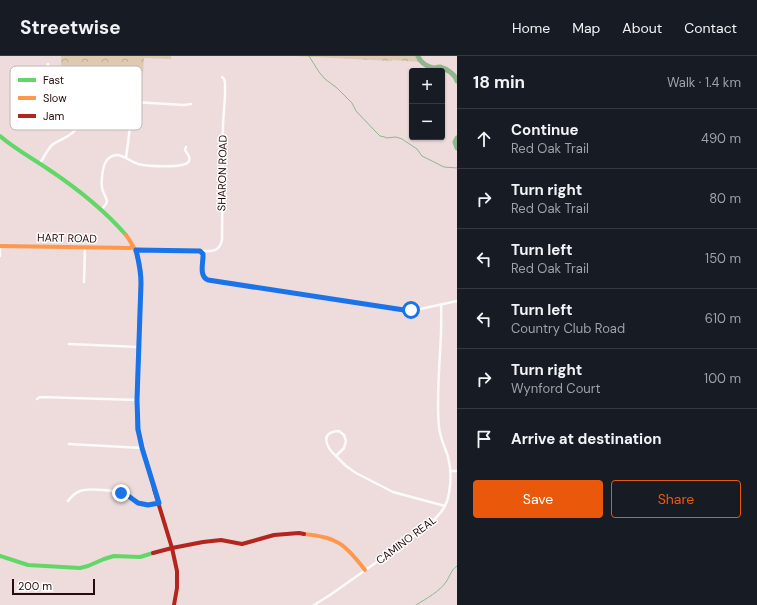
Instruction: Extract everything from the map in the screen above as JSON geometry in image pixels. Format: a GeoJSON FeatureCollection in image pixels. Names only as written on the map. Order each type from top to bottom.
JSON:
{"type":"FeatureCollection","features":[{"type":"Feature","properties":{"kind":"main road"},"geometry":{"type":"LineString","coordinates":[[1,138],[63,178],[123,230],[134,248],[140,265],[141,283],[137,400],[138,429],[142,448],[172,548],[178,576],[174,605]]}},
{"type":"Feature","properties":{"kind":"main road","name":"HART ROAD"},"geometry":{"type":"LineString","coordinates":[[0,246],[134,248]]}},
{"type":"Feature","properties":{"kind":"main road"},"geometry":{"type":"LineString","coordinates":[[0,556],[28,565],[80,568],[114,556],[140,557],[172,548],[216,540],[242,544],[262,538],[284,534],[310,534],[332,539],[340,543],[352,553],[365,570]]}},
{"type":"Feature","properties":{"kind":"street","name":"SHARON ROAD"},"geometry":{"type":"LineString","coordinates":[[134,248],[197,251],[215,250],[219,248],[221,242],[222,124],[225,92],[225,82],[222,77]]}},
{"type":"Feature","properties":{"kind":"street"},"geometry":{"type":"LineString","coordinates":[[142,102],[184,105],[191,104]]}},
{"type":"Feature","properties":{"kind":"street"},"geometry":{"type":"LineString","coordinates":[[40,163],[50,147],[57,141],[72,134],[74,130]]}},
{"type":"Feature","properties":{"kind":"street"},"geometry":{"type":"LineString","coordinates":[[126,158],[130,130]]}},
{"type":"Feature","properties":{"kind":"street"},"geometry":{"type":"LineString","coordinates":[[101,210],[107,201],[102,187],[104,164],[112,156],[119,155],[145,165],[184,165],[189,160],[185,150],[186,147]]}},
{"type":"Feature","properties":{"kind":"street"},"geometry":{"type":"LineString","coordinates":[[0,246],[0,256]]}},
{"type":"Feature","properties":{"kind":"street"},"geometry":{"type":"LineString","coordinates":[[84,282],[85,248]]}},
{"type":"Feature","properties":{"kind":"street"},"geometry":{"type":"LineString","coordinates":[[197,251],[203,254],[203,275],[205,279],[208,280],[406,310],[413,310],[457,301]]}},
{"type":"Feature","properties":{"kind":"street","name":"CAMINO REAL"},"geometry":{"type":"LineString","coordinates":[[314,605],[428,526],[440,515],[445,506],[449,495],[450,471],[449,460],[439,428],[438,400],[442,322],[441,305]]}},
{"type":"Feature","properties":{"kind":"street"},"geometry":{"type":"LineString","coordinates":[[68,344],[139,347]]}},
{"type":"Feature","properties":{"kind":"street"},"geometry":{"type":"LineString","coordinates":[[37,399],[40,397],[137,400]]}},
{"type":"Feature","properties":{"kind":"street"},"geometry":{"type":"LineString","coordinates":[[336,456],[344,448],[346,441],[344,435],[339,431],[331,432],[327,435],[326,439],[328,448],[336,456],[346,466],[356,473],[393,492],[445,506]]}},
{"type":"Feature","properties":{"kind":"street"},"geometry":{"type":"LineString","coordinates":[[69,444],[142,448]]}},
{"type":"Feature","properties":{"kind":"street"},"geometry":{"type":"LineString","coordinates":[[450,471],[457,471]]}},
{"type":"Feature","properties":{"kind":"street"},"geometry":{"type":"LineString","coordinates":[[68,501],[80,491],[108,490],[127,495],[138,503],[148,505],[159,503]]}},
{"type":"Feature","properties":{"kind":"green space"},"geometry":{"type":"Polygon","coordinates":[[[61,56],[171,56],[171,59],[144,58],[143,73],[142,66],[61,66],[61,56]]]}},
{"type":"Feature","properties":{"kind":"green space"},"geometry":{"type":"Polygon","coordinates":[[[294,56],[417,56],[418,60],[421,62],[392,60],[294,56]]]}},
{"type":"Feature","properties":{"kind":"waterway"},"geometry":{"type":"LineString","coordinates":[[309,56],[325,79],[337,88],[352,103],[356,111],[380,136],[402,139],[417,149],[422,156],[444,167],[457,168]]}},
{"type":"Feature","properties":{"kind":"waterway"},"geometry":{"type":"LineString","coordinates":[[418,56],[422,62],[428,66],[433,68],[440,67],[448,70],[453,74],[457,81]]}},
{"type":"Feature","properties":{"kind":"waterway"},"geometry":{"type":"LineString","coordinates":[[457,138],[455,142],[457,148]]}},
{"type":"Feature","properties":{"kind":"waterway"},"geometry":{"type":"LineString","coordinates":[[416,605],[440,589],[446,582],[453,569],[457,566]]}},
{"type":"Feature","properties":{"kind":"traffic: fast"},"geometry":{"type":"LineString","coordinates":[[0,136],[79,191],[109,217],[126,235]]}},
{"type":"Feature","properties":{"kind":"traffic: fast"},"geometry":{"type":"LineString","coordinates":[[0,556],[28,565],[80,568],[114,556],[140,557],[153,553]]}},
{"type":"Feature","properties":{"kind":"traffic: slow"},"geometry":{"type":"LineString","coordinates":[[126,235],[132,244],[140,264],[137,429],[154,489]]}},
{"type":"Feature","properties":{"kind":"traffic: slow"},"geometry":{"type":"LineString","coordinates":[[0,246],[130,248],[133,246]]}},
{"type":"Feature","properties":{"kind":"traffic: slow"},"geometry":{"type":"LineString","coordinates":[[304,534],[325,537],[339,543],[352,554],[365,570]]}},
{"type":"Feature","properties":{"kind":"traffic: jam"},"geometry":{"type":"LineString","coordinates":[[154,489],[172,548],[177,571],[177,588],[174,605]]}},
{"type":"Feature","properties":{"kind":"traffic: jam"},"geometry":{"type":"LineString","coordinates":[[153,553],[203,542],[221,540],[242,544],[274,535],[304,534]]}},
{"type":"Feature","properties":{"kind":"route"},"geometry":{"type":"LineString","coordinates":[[121,493],[127,495],[138,503],[148,505],[159,503],[142,448],[138,429],[137,400],[141,270],[136,250],[200,251],[203,254],[202,272],[204,278],[208,280],[411,310]]}}]}
